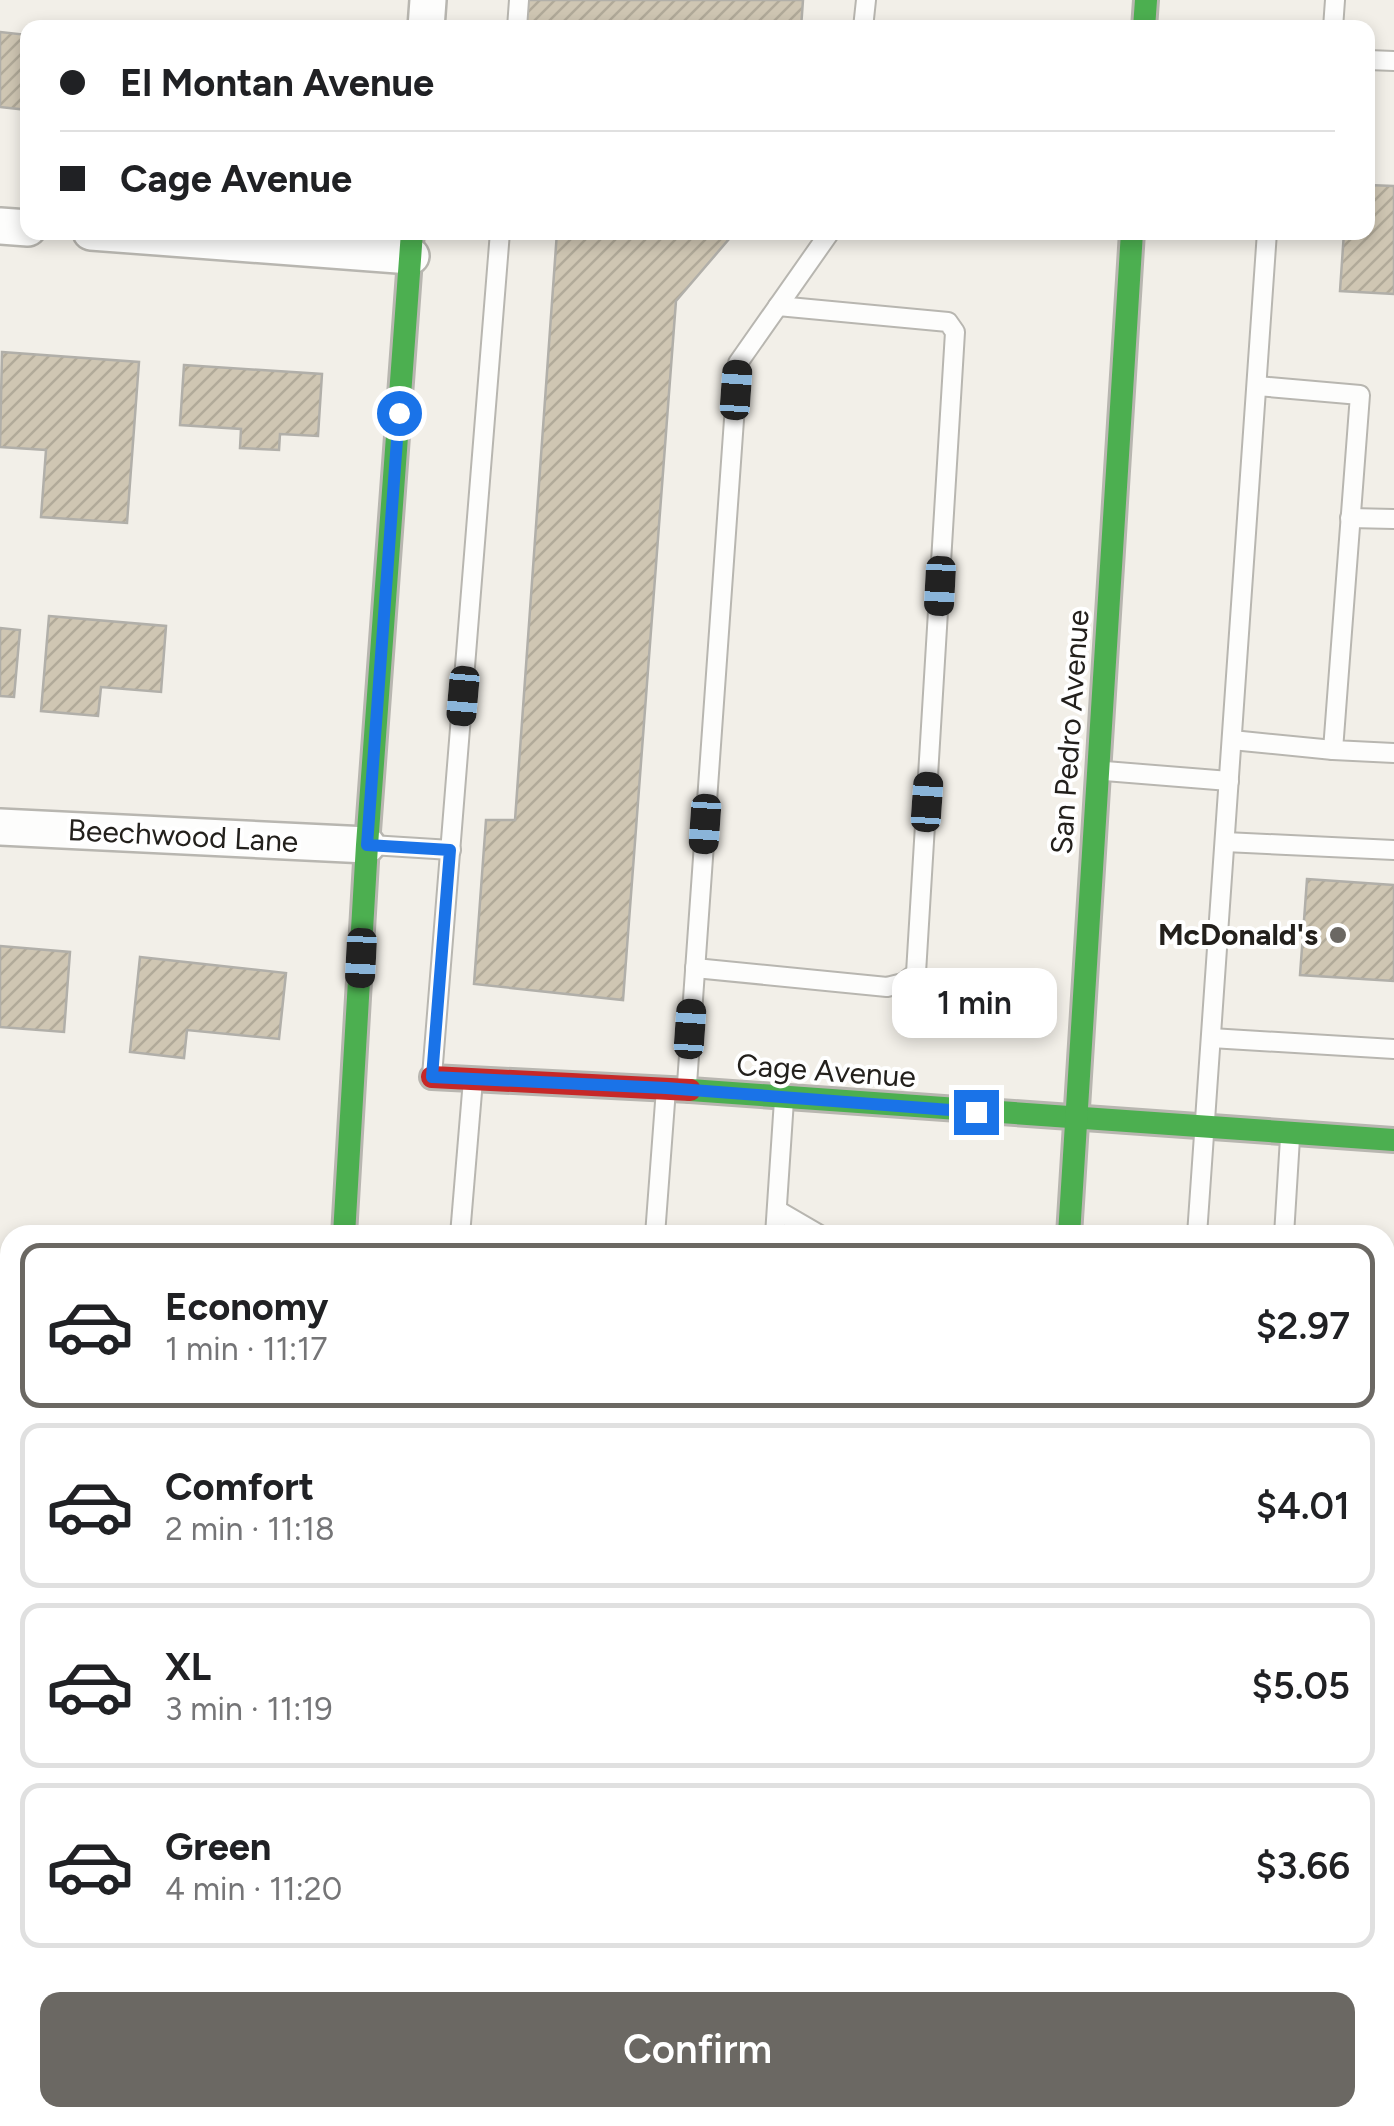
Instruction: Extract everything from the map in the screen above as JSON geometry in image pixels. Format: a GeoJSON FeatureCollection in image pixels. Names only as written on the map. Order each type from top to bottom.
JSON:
{"type":"FeatureCollection","features":[{"type":"Feature","properties":{"kind":"street"},"geometry":{"type":"LineString","coordinates":[[305,240],[412,244],[367,845],[345,1225]]}},
{"type":"Feature","properties":{"kind":"street","name":"San Pedro Avenue"},"geometry":{"type":"LineString","coordinates":[[1069,1225],[1132,240]]}},
{"type":"Feature","properties":{"kind":"street","name":"Beechwood Lane"},"geometry":{"type":"LineString","coordinates":[[0,827],[367,845]]}},
{"type":"Feature","properties":{"kind":"street","name":"Cage Avenue"},"geometry":{"type":"LineString","coordinates":[[432,1077],[676,1089],[784,1100],[1394,1140]]}},
{"type":"Feature","properties":{"kind":"lane"},"geometry":{"type":"LineString","coordinates":[[432,1077],[499,240]]}},
{"type":"Feature","properties":{"kind":"lane"},"geometry":{"type":"LineString","coordinates":[[656,1225],[695,968],[738,362],[824,240]]}},
{"type":"Feature","properties":{"kind":"lane"},"geometry":{"type":"LineString","coordinates":[[1197,1225],[1266,240]]}},
{"type":"Feature","properties":{"kind":"lane"},"geometry":{"type":"LineString","coordinates":[[695,968],[886,988],[903,983],[916,973],[955,332],[948,322],[778,306]]}},
{"type":"Feature","properties":{"kind":"lane"},"geometry":{"type":"LineString","coordinates":[[1256,386],[1360,395],[1333,750]]}},
{"type":"Feature","properties":{"kind":"lane"},"geometry":{"type":"LineString","coordinates":[[1350,518],[1394,519]]}},
{"type":"Feature","properties":{"kind":"lane"},"geometry":{"type":"LineString","coordinates":[[1232,740],[1394,752]]}},
{"type":"Feature","properties":{"kind":"lane"},"geometry":{"type":"LineString","coordinates":[[1098,770],[1229,781]]}},
{"type":"Feature","properties":{"kind":"lane"},"geometry":{"type":"LineString","coordinates":[[1225,842],[1394,850]]}},
{"type":"Feature","properties":{"kind":"lane"},"geometry":{"type":"LineString","coordinates":[[367,845],[450,850]]}},
{"type":"Feature","properties":{"kind":"lane"},"geometry":{"type":"LineString","coordinates":[[1211,1038],[1394,1048]]}},
{"type":"Feature","properties":{"kind":"lane"},"geometry":{"type":"LineString","coordinates":[[461,1225],[472,1080]]}},
{"type":"Feature","properties":{"kind":"lane"},"geometry":{"type":"LineString","coordinates":[[776,1225],[784,1100]]}},
{"type":"Feature","properties":{"kind":"lane"},"geometry":{"type":"LineString","coordinates":[[1285,1225],[1290,1133]]}},
{"type":"Feature","properties":{"kind":"lane"},"geometry":{"type":"LineString","coordinates":[[777,1210],[803,1225]]}},
{"type":"Feature","properties":{"kind":"building"},"geometry":{"type":"Polygon","coordinates":[[[524,0],[803,0],[802,20],[523,20],[524,0]]]}},
{"type":"Feature","properties":{"kind":"building"},"geometry":{"type":"Polygon","coordinates":[[[0,32],[20,34],[20,109],[0,107],[0,32]]]}},
{"type":"Feature","properties":{"kind":"building"},"geometry":{"type":"Polygon","coordinates":[[[1375,185],[1394,186],[1394,294],[1340,291],[1343,240],[1375,240],[1375,185]]]}},
{"type":"Feature","properties":{"kind":"building"},"geometry":{"type":"Polygon","coordinates":[[[556,240],[728,240],[676,301],[623,1000],[474,984],[486,820],[515,820],[556,240]]]}},
{"type":"Feature","properties":{"kind":"building"},"geometry":{"type":"Polygon","coordinates":[[[2,352],[139,362],[127,523],[41,517],[46,450],[0,447],[2,352]]]}},
{"type":"Feature","properties":{"kind":"building"},"geometry":{"type":"Polygon","coordinates":[[[184,365],[322,374],[318,436],[280,434],[279,450],[240,448],[241,429],[180,425],[184,365]]]}},
{"type":"Feature","properties":{"kind":"building"},"geometry":{"type":"Polygon","coordinates":[[[49,616],[166,626],[161,692],[101,687],[98,716],[41,711],[49,616]]]}},
{"type":"Feature","properties":{"kind":"building"},"geometry":{"type":"Polygon","coordinates":[[[0,628],[20,630],[14,697],[0,696],[0,628]]]}},
{"type":"Feature","properties":{"kind":"building"},"geometry":{"type":"Polygon","coordinates":[[[1307,879],[1394,885],[1394,981],[1300,975],[1307,879]]]}},
{"type":"Feature","properties":{"kind":"building"},"geometry":{"type":"Polygon","coordinates":[[[0,946],[70,952],[64,1032],[0,1027],[0,946]]]}},
{"type":"Feature","properties":{"kind":"building"},"geometry":{"type":"Polygon","coordinates":[[[140,957],[286,973],[279,1039],[187,1030],[184,1058],[130,1052],[140,957]]]}},
{"type":"Feature","properties":{"kind":"traffic: fast"},"geometry":{"type":"LineString","coordinates":[[1145,20],[1146,0]]}},
{"type":"Feature","properties":{"kind":"traffic: fast"},"geometry":{"type":"LineString","coordinates":[[345,1225],[367,845],[411,240]]}},
{"type":"Feature","properties":{"kind":"traffic: fast"},"geometry":{"type":"LineString","coordinates":[[1070,1225],[1131,240]]}},
{"type":"Feature","properties":{"kind":"traffic: fast"},"geometry":{"type":"LineString","coordinates":[[690,1090],[1394,1140]]}},
{"type":"Feature","properties":{"kind":"traffic: jam"},"geometry":{"type":"LineString","coordinates":[[432,1077],[690,1090]]}},
{"type":"Feature","properties":{"kind":"place","name":"McDonald's"},"geometry":{"type":"Point","coordinates":[1338,935]}},
{"type":"Feature","properties":{"kind":"route"},"geometry":{"type":"LineString","coordinates":[[399,413],[367,845],[450,850],[432,1077],[666,1088],[976,1112]]}}]}
